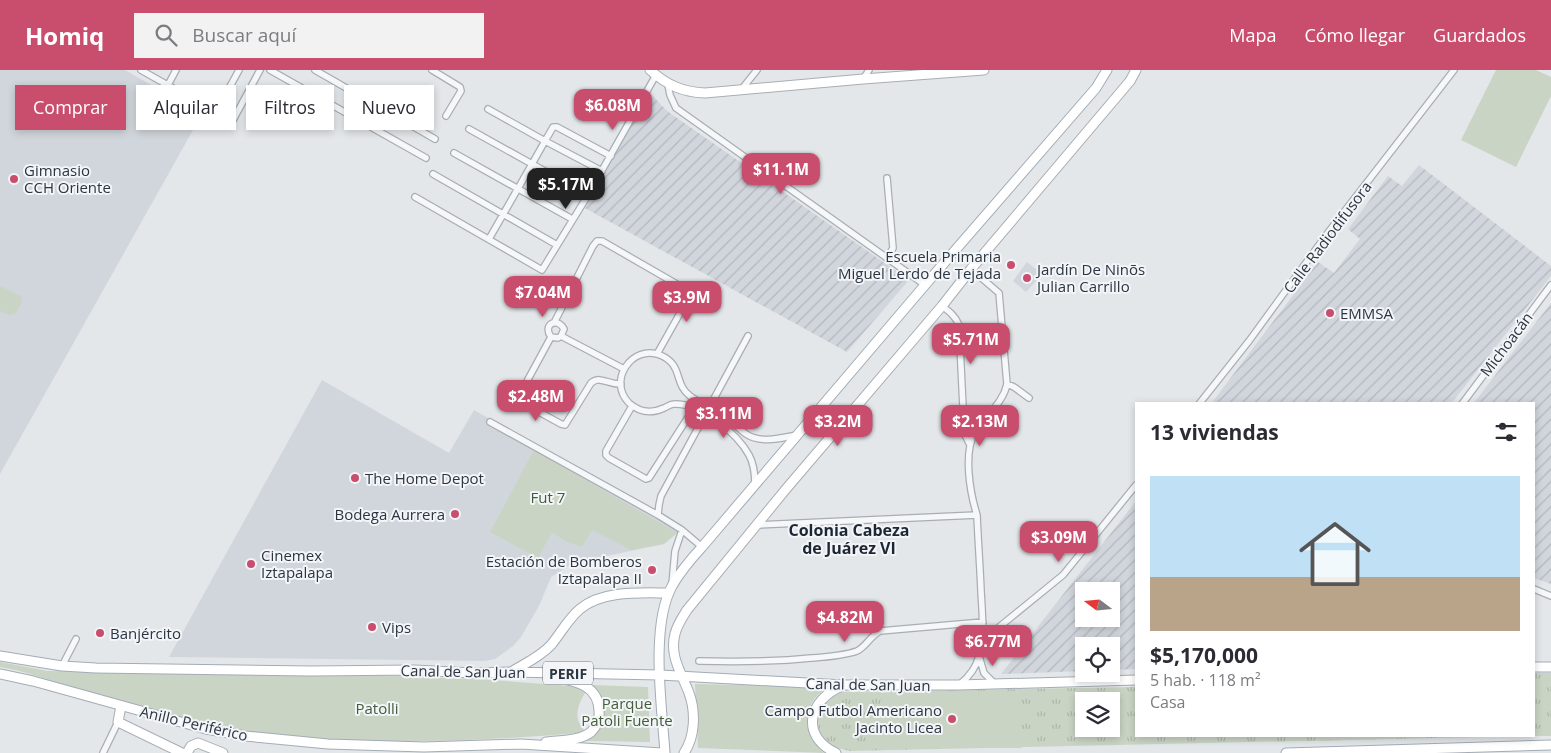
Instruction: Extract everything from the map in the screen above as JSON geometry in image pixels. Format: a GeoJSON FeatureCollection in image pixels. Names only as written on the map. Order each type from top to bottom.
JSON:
{"type":"FeatureCollection","features":[{"type":"Feature","properties":{"kind":"main road"},"geometry":{"type":"LineString","coordinates":[[653,73],[668,84],[690,92],[705,94],[984,70]]}},
{"type":"Feature","properties":{"kind":"main road"},"geometry":{"type":"LineString","coordinates":[[664,753],[659,647],[661,626],[671,589],[684,568],[1096,88],[1108,70]]}},
{"type":"Feature","properties":{"kind":"main road"},"geometry":{"type":"LineString","coordinates":[[684,753],[692,737],[693,728],[690,696],[676,665],[673,645],[679,622],[756,525],[1130,81],[1136,70]]}},
{"type":"Feature","properties":{"kind":"main road"},"geometry":{"type":"LineString","coordinates":[[512,672],[544,652],[571,617],[580,608],[591,602],[614,595],[671,589]]}},
{"type":"Feature","properties":{"kind":"main road","name":"Canal de San Juan"},"geometry":{"type":"LineString","coordinates":[[0,656],[62,666],[190,670],[387,670],[472,673],[681,675],[844,685],[959,685],[1135,680]]}},
{"type":"Feature","properties":{"kind":"main road"},"geometry":{"type":"LineString","coordinates":[[1535,667],[1551,667]]}},
{"type":"Feature","properties":{"kind":"main road"},"geometry":{"type":"LineString","coordinates":[[521,744],[584,736],[597,725],[599,713],[597,699],[587,687],[573,680],[522,672]]}},
{"type":"Feature","properties":{"kind":"main road","name":"Anillo Periférico"},"geometry":{"type":"LineString","coordinates":[[0,674],[206,729],[244,736],[301,742],[424,747],[521,744],[664,753]]}},
{"type":"Feature","properties":{"kind":"main road"},"geometry":{"type":"LineString","coordinates":[[836,753],[820,742],[814,732],[813,720],[817,704],[822,698],[832,690],[844,685]]}},
{"type":"Feature","properties":{"kind":"main road"},"geometry":{"type":"LineString","coordinates":[[121,706],[118,722],[182,753]]}},
{"type":"Feature","properties":{"kind":"main road"},"geometry":{"type":"LineString","coordinates":[[187,753],[191,746],[198,743],[223,753]]}},
{"type":"Feature","properties":{"kind":"main road"},"geometry":{"type":"LineString","coordinates":[[1286,753],[1551,745]]}},
{"type":"Feature","properties":{"kind":"street"},"geometry":{"type":"LineString","coordinates":[[141,70],[168,85],[176,70]]}},
{"type":"Feature","properties":{"kind":"street"},"geometry":{"type":"LineString","coordinates":[[231,85],[239,70]]}},
{"type":"Feature","properties":{"kind":"street"},"geometry":{"type":"LineString","coordinates":[[236,115],[260,70]]}},
{"type":"Feature","properties":{"kind":"street"},"geometry":{"type":"LineString","coordinates":[[270,70],[426,158]]}},
{"type":"Feature","properties":{"kind":"street"},"geometry":{"type":"LineString","coordinates":[[315,70],[435,139]]}},
{"type":"Feature","properties":{"kind":"street"},"geometry":{"type":"LineString","coordinates":[[432,70],[460,87],[460,91],[446,116]]}},
{"type":"Feature","properties":{"kind":"street"},"geometry":{"type":"LineString","coordinates":[[740,91],[757,70]]}},
{"type":"Feature","properties":{"kind":"street"},"geometry":{"type":"LineString","coordinates":[[863,79],[869,70]]}},
{"type":"Feature","properties":{"kind":"street","name":"Calle Radiodifusora"},"geometry":{"type":"LineString","coordinates":[[1201,402],[1454,70]]}},
{"type":"Feature","properties":{"kind":"street"},"geometry":{"type":"LineString","coordinates":[[415,197],[542,270],[611,156],[653,73]]}},
{"type":"Feature","properties":{"kind":"street"},"geometry":{"type":"LineString","coordinates":[[668,84],[670,95],[676,108],[925,285]]}},
{"type":"Feature","properties":{"kind":"street"},"geometry":{"type":"LineString","coordinates":[[488,109],[602,171]]}},
{"type":"Feature","properties":{"kind":"street"},"geometry":{"type":"LineString","coordinates":[[489,239],[553,127],[557,127],[611,156]]}},
{"type":"Feature","properties":{"kind":"street"},"geometry":{"type":"LineString","coordinates":[[469,129],[588,195]]}},
{"type":"Feature","properties":{"kind":"street"},"geometry":{"type":"LineString","coordinates":[[454,153],[572,219]]}},
{"type":"Feature","properties":{"kind":"street"},"geometry":{"type":"LineString","coordinates":[[433,174],[557,245]]}},
{"type":"Feature","properties":{"kind":"street"},"geometry":{"type":"LineString","coordinates":[[887,178],[893,248],[887,258]]}},
{"type":"Feature","properties":{"kind":"street"},"geometry":{"type":"LineString","coordinates":[[556,323],[558,314],[593,246],[597,241],[602,241],[687,290],[689,294],[657,354]]}},
{"type":"Feature","properties":{"kind":"street"},"geometry":{"type":"LineString","coordinates":[[959,685],[971,674],[979,656],[983,622],[977,515],[972,499],[970,445],[976,432],[1006,392],[1007,384],[999,293],[971,269]]}},
{"type":"Feature","properties":{"kind":"street","name":"Michoacán"},"geometry":{"type":"LineString","coordinates":[[1463,402],[1551,285]]}},
{"type":"Feature","properties":{"kind":"street"},"geometry":{"type":"LineString","coordinates":[[942,306],[950,312],[959,325],[964,428],[970,445]]}},
{"type":"Feature","properties":{"kind":"street"},"geometry":{"type":"LineString","coordinates":[[552,338],[548,334],[548,329],[550,325],[556,323],[562,325],[562,335]]}},
{"type":"Feature","properties":{"kind":"street"},"geometry":{"type":"LineString","coordinates":[[562,335],[552,338],[548,344],[519,400],[561,424],[566,424],[587,387],[595,380],[599,379],[614,384],[621,384]]}},
{"type":"Feature","properties":{"kind":"street"},"geometry":{"type":"LineString","coordinates":[[562,335],[624,369]]}},
{"type":"Feature","properties":{"kind":"street"},"geometry":{"type":"LineString","coordinates":[[658,515],[658,505],[661,496],[748,336]]}},
{"type":"Feature","properties":{"kind":"street"},"geometry":{"type":"LineString","coordinates":[[756,485],[750,456],[735,435],[726,427],[694,408],[672,404],[652,412],[638,410],[632,406],[623,394],[621,384],[624,369],[630,360],[636,356],[648,353],[657,354],[672,362],[676,368],[682,388],[688,395],[725,416],[753,438],[770,439],[798,435]]}},
{"type":"Feature","properties":{"kind":"street"},"geometry":{"type":"LineString","coordinates":[[1007,384],[1029,398]]}},
{"type":"Feature","properties":{"kind":"street"},"geometry":{"type":"LineString","coordinates":[[632,406],[606,451],[606,455],[646,479],[649,478],[694,408]]}},
{"type":"Feature","properties":{"kind":"street"},"geometry":{"type":"LineString","coordinates":[[490,422],[658,515],[682,530],[702,546]]}},
{"type":"Feature","properties":{"kind":"street"},"geometry":{"type":"LineString","coordinates":[[982,641],[1063,575],[1135,486]]}},
{"type":"Feature","properties":{"kind":"street"},"geometry":{"type":"LineString","coordinates":[[756,525],[977,515]]}},
{"type":"Feature","properties":{"kind":"street"},"geometry":{"type":"LineString","coordinates":[[671,589],[675,551],[682,530]]}},
{"type":"Feature","properties":{"kind":"street"},"geometry":{"type":"LineString","coordinates":[[1535,589],[1551,596]]}},
{"type":"Feature","properties":{"kind":"street"},"geometry":{"type":"LineString","coordinates":[[699,661],[770,662],[830,657],[856,651],[864,647],[872,634],[880,631],[983,622]]}},
{"type":"Feature","properties":{"kind":"street"},"geometry":{"type":"LineString","coordinates":[[62,666],[76,639]]}},
{"type":"Feature","properties":{"kind":"street"},"geometry":{"type":"LineString","coordinates":[[979,656],[984,674],[996,684]]}},
{"type":"Feature","properties":{"kind":"street"},"geometry":{"type":"LineString","coordinates":[[103,753],[118,722]]}},
{"type":"Feature","properties":{"kind":"shaded area"},"geometry":{"type":"Polygon","coordinates":[[[0,70],[125,70],[151,85],[136,85],[136,130],[193,130],[0,474],[0,70]]]}},
{"type":"Feature","properties":{"kind":"shaded area"},"geometry":{"type":"Polygon","coordinates":[[[650,93],[667,111],[909,280],[847,352],[583,207],[650,93]]]}},
{"type":"Feature","properties":{"kind":"shaded area"},"geometry":{"type":"Polygon","coordinates":[[[1419,165],[1551,266],[1551,276],[1453,402],[1213,402],[1318,262],[1334,273],[1360,239],[1348,229],[1388,176],[1402,186],[1419,165]]]}},
{"type":"Feature","properties":{"kind":"shaded area","name":"Jardín De Ninõs Julian Carrillo"},"geometry":{"type":"Polygon","coordinates":[[[1027,262],[1042,274],[1026,292],[1013,281],[1027,262]]]}},
{"type":"Feature","properties":{"kind":"shaded area"},"geometry":{"type":"Polygon","coordinates":[[[1551,303],[1551,584],[1535,578],[1535,402],[1475,402],[1551,303]]]}},
{"type":"Feature","properties":{"kind":"shaded area"},"geometry":{"type":"Polygon","coordinates":[[[322,380],[449,453],[474,410],[681,527],[664,544],[573,563],[551,577],[540,604],[521,637],[513,646],[495,659],[484,661],[169,657],[322,380]]]}},
{"type":"Feature","properties":{"kind":"shaded area"},"geometry":{"type":"Polygon","coordinates":[[[1135,502],[1135,669],[1120,670],[1120,637],[1075,637],[1075,671],[1001,674],[1135,502]]]}},
{"type":"Feature","properties":{"kind":"green space"},"geometry":{"type":"Polygon","coordinates":[[[1496,70],[1536,70],[1551,77],[1551,96],[1516,167],[1461,140],[1496,70]]]}},
{"type":"Feature","properties":{"kind":"green space"},"geometry":{"type":"Polygon","coordinates":[[[0,286],[21,296],[22,302],[15,314],[10,315],[0,311],[0,286]]]}},
{"type":"Feature","properties":{"kind":"green space","name":"Fut 7"},"geometry":{"type":"Polygon","coordinates":[[[534,450],[677,533],[664,544],[631,550],[592,530],[582,547],[565,541],[552,532],[538,558],[490,532],[534,450]]]}},
{"type":"Feature","properties":{"kind":"green space","name":"Patolli"},"geometry":{"type":"Polygon","coordinates":[[[0,662],[48,671],[377,675],[493,680],[570,686],[581,689],[585,693],[578,708],[578,717],[585,731],[531,737],[434,741],[337,740],[289,737],[193,722],[82,691],[28,673],[0,667],[0,662]]]}},
{"type":"Feature","properties":{"kind":"green space"},"geometry":{"type":"Polygon","coordinates":[[[1535,673],[1551,673],[1551,736],[1535,736],[1535,673]]]}},
{"type":"Feature","properties":{"kind":"green space"},"geometry":{"type":"Polygon","coordinates":[[[695,684],[827,687],[816,697],[808,713],[811,734],[824,753],[698,748],[695,684]]]}},
{"type":"Feature","properties":{"kind":"green space","name":"Parque Patoli Fuente"},"geometry":{"type":"Polygon","coordinates":[[[592,685],[648,687],[650,742],[587,741],[599,728],[604,714],[601,700],[592,685]]]}},
{"type":"Feature","properties":{"kind":"green space"},"geometry":{"type":"Polygon","coordinates":[[[1135,687],[1135,737],[1478,737],[850,751],[829,744],[820,732],[818,721],[823,704],[837,692],[1135,687]]]}},
{"type":"Feature","properties":{"kind":"green space","name":"Campo Futbol Americano Jacinto Licea"},"geometry":{"type":"Polygon","coordinates":[[[1021,691],[1022,748],[881,748],[882,692],[1021,691]]]}},
{"type":"Feature","properties":{"kind":"green space"},"geometry":{"type":"Polygon","coordinates":[[[1320,737],[1415,737],[1321,741],[1320,737]]]}},
{"type":"Feature","properties":{"kind":"place","name":"Gimnasio CCH Oriente"},"geometry":{"type":"Point","coordinates":[14,179]}},
{"type":"Feature","properties":{"kind":"place","name":"Escuela Primaria Miguel Lerdo de Tejada"},"geometry":{"type":"Point","coordinates":[1011,265]}},
{"type":"Feature","properties":{"kind":"place","name":"Jardín De Ninõs Julian Carrillo"},"geometry":{"type":"Point","coordinates":[1027,278]}},
{"type":"Feature","properties":{"kind":"place","name":"EMMSA"},"geometry":{"type":"Point","coordinates":[1330,313]}},
{"type":"Feature","properties":{"kind":"place","name":"The Home Depot"},"geometry":{"type":"Point","coordinates":[355,478]}},
{"type":"Feature","properties":{"kind":"place","name":"Bodega Aurrera"},"geometry":{"type":"Point","coordinates":[455,514]}},
{"type":"Feature","properties":{"kind":"place","name":"Cinemex Iztapalapa"},"geometry":{"type":"Point","coordinates":[251,564]}},
{"type":"Feature","properties":{"kind":"place","name":"Estación de Bomberos Iztapalapa II"},"geometry":{"type":"Point","coordinates":[652,570]}},
{"type":"Feature","properties":{"kind":"place","name":"Vips"},"geometry":{"type":"Point","coordinates":[372,627]}},
{"type":"Feature","properties":{"kind":"place","name":"Banjército"},"geometry":{"type":"Point","coordinates":[100,633]}},
{"type":"Feature","properties":{"kind":"place","name":"Campo Futbol Americano Jacinto Licea"},"geometry":{"type":"Point","coordinates":[952,719]}},
{"type":"Feature","properties":{"kind":"district","name":"Colonia Cabeza de Juárez VI"},"geometry":{"type":"Point","coordinates":[849,539]}}]}
